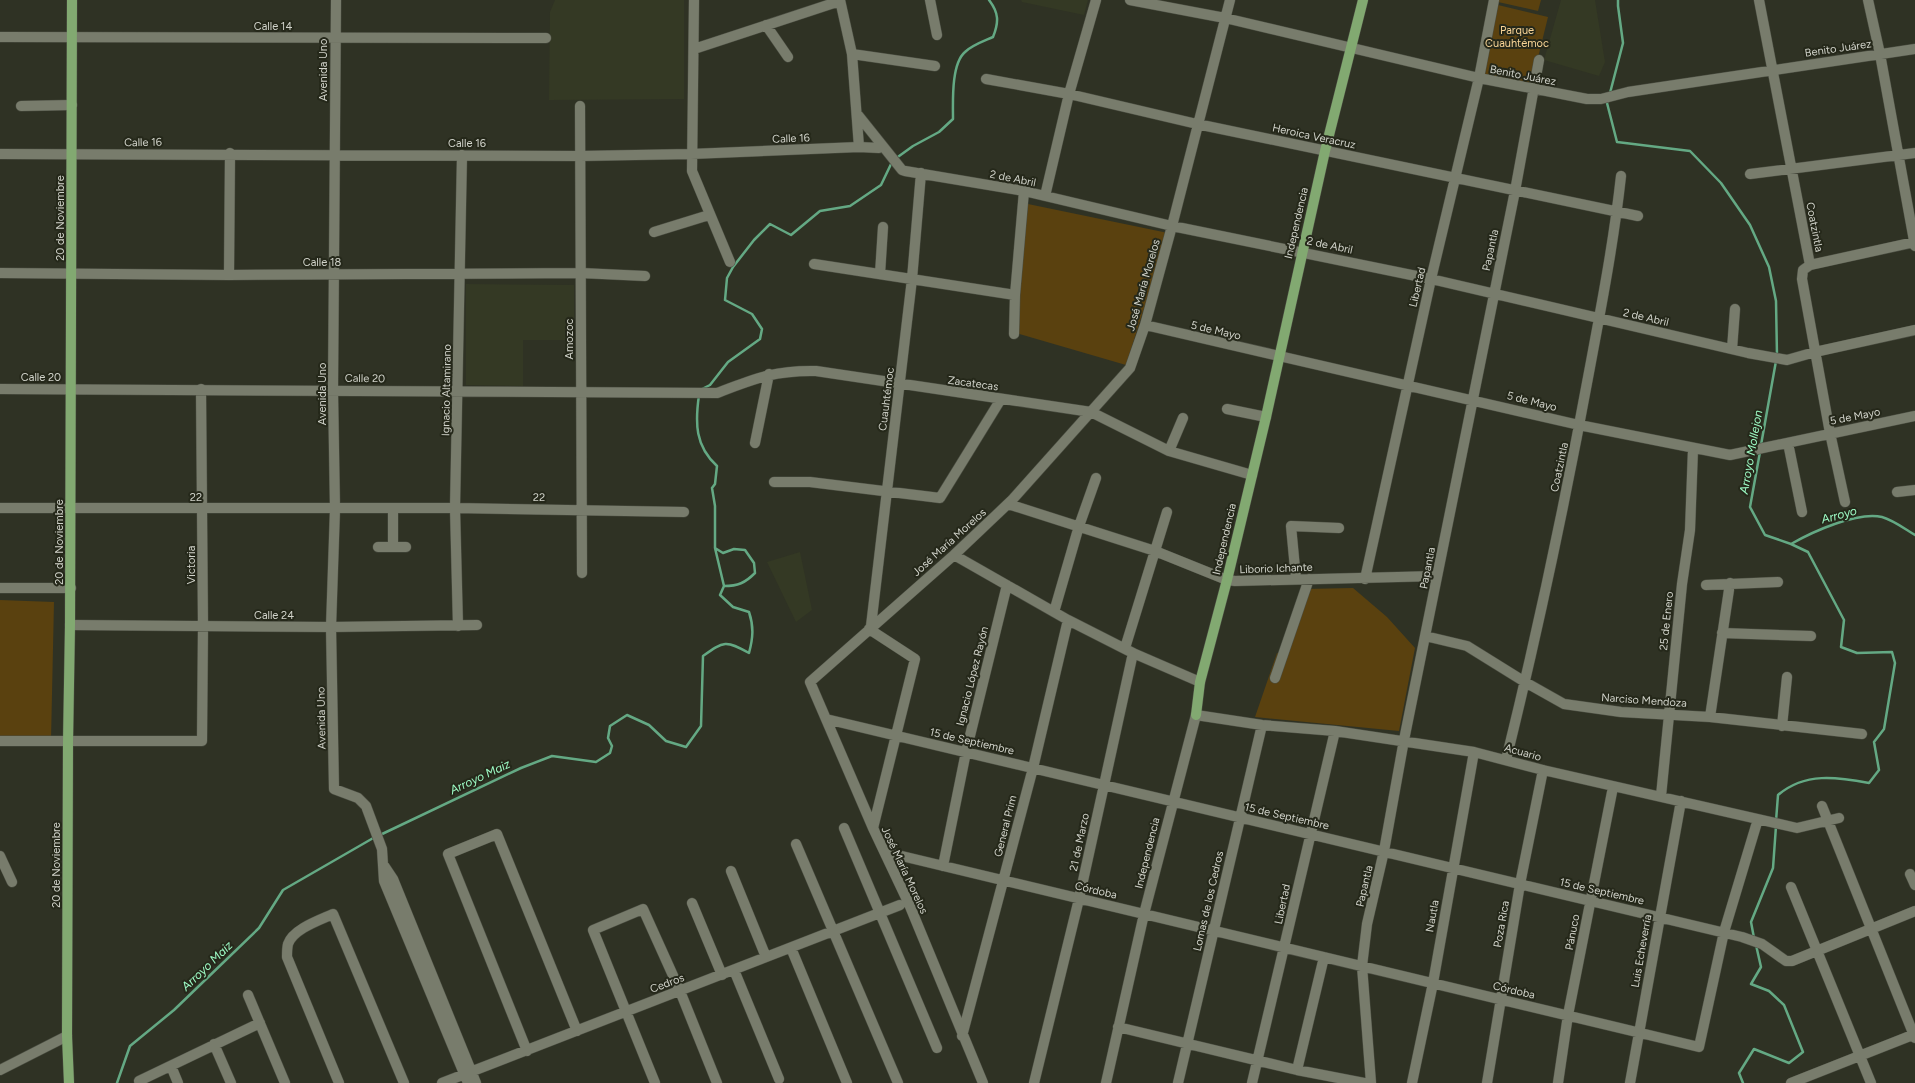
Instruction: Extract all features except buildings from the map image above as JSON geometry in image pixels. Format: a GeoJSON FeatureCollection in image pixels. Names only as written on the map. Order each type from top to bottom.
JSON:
{"type":"FeatureCollection","features":[{"type":"Feature","properties":{"kind":"main road","name":"20 de Noviembre"},"geometry":{"type":"LineString","coordinates":[[70,1083],[67,1036],[68,743],[71,588],[72,0]]}},
{"type":"Feature","properties":{"kind":"main road","name":"Independencia"},"geometry":{"type":"LineString","coordinates":[[1196,715],[1200,682],[1227,580],[1266,417],[1325,151],[1363,0]]}},
{"type":"Feature","properties":{"kind":"street","name":"Avenida Uno"},"geometry":{"type":"LineString","coordinates":[[336,0],[333,390],[335,509],[332,627],[334,789],[358,798],[366,806],[369,818],[382,849],[384,881],[468,1077]]}},
{"type":"Feature","properties":{"kind":"street"},"geometry":{"type":"LineString","coordinates":[[694,0],[692,171],[730,262]]}},
{"type":"Feature","properties":{"kind":"street"},"geometry":{"type":"LineString","coordinates":[[930,0],[937,34]]}},
{"type":"Feature","properties":{"kind":"street"},"geometry":{"type":"LineString","coordinates":[[1045,196],[1069,94],[1096,0]]}},
{"type":"Feature","properties":{"kind":"street","name":"Benito Juárez"},"geometry":{"type":"LineString","coordinates":[[1130,0],[1225,18],[1479,78],[1534,90],[1587,99],[1601,99],[1628,92],[1773,69],[1915,49]]}},
{"type":"Feature","properties":{"kind":"street","name":"José María Morelos"},"geometry":{"type":"LineString","coordinates":[[983,1083],[962,1036],[909,904],[873,828],[810,682],[954,555],[1008,504],[1130,368],[1145,326],[1230,0]]}},
{"type":"Feature","properties":{"kind":"street","name":"Libertad"},"geometry":{"type":"LineString","coordinates":[[1365,579],[1431,279],[1479,78],[1494,0]]}},
{"type":"Feature","properties":{"kind":"street","name":"Coatzintla"},"geometry":{"type":"LineString","coordinates":[[1759,0],[1810,265],[1803,270],[1802,279],[1830,433],[1845,502]]}},
{"type":"Feature","properties":{"kind":"street"},"geometry":{"type":"LineString","coordinates":[[1810,265],[1915,243],[1880,54],[1868,0]]}},
{"type":"Feature","properties":{"kind":"street"},"geometry":{"type":"LineString","coordinates":[[694,48],[840,1],[852,54],[858,115],[859,147]]}},
{"type":"Feature","properties":{"kind":"street"},"geometry":{"type":"LineString","coordinates":[[766,25],[788,57]]}},
{"type":"Feature","properties":{"kind":"street","name":"Calle 14"},"geometry":{"type":"LineString","coordinates":[[0,36],[72,38],[546,38]]}},
{"type":"Feature","properties":{"kind":"street"},"geometry":{"type":"LineString","coordinates":[[852,54],[935,66]]}},
{"type":"Feature","properties":{"kind":"street","name":"Papantla"},"geometry":{"type":"LineString","coordinates":[[1371,1083],[1362,966],[1367,924],[1384,851],[1404,740],[1515,191],[1539,60]]}},
{"type":"Feature","properties":{"kind":"street","name":"Heroica Veracruz"},"geometry":{"type":"LineString","coordinates":[[986,80],[1069,94],[1197,124],[1638,216]]}},
{"type":"Feature","properties":{"kind":"street"},"geometry":{"type":"LineString","coordinates":[[20,106],[72,105]]}},
{"type":"Feature","properties":{"kind":"street","name":"Amozoc"},"geometry":{"type":"LineString","coordinates":[[580,106],[582,573]]}},
{"type":"Feature","properties":{"kind":"street"},"geometry":{"type":"LineString","coordinates":[[858,115],[883,147],[905,171],[921,173]]}},
{"type":"Feature","properties":{"kind":"street","name":"Calle 16"},"geometry":{"type":"LineString","coordinates":[[0,154],[72,155],[230,153],[580,156],[692,154],[883,147]]}},
{"type":"Feature","properties":{"kind":"street"},"geometry":{"type":"LineString","coordinates":[[228,275],[230,153]]}},
{"type":"Feature","properties":{"kind":"street"},"geometry":{"type":"LineString","coordinates":[[1750,174],[1915,153]]}},
{"type":"Feature","properties":{"kind":"street","name":"Ignacio Altamirano"},"geometry":{"type":"LineString","coordinates":[[458,626],[456,508],[462,155]]}},
{"type":"Feature","properties":{"kind":"street","name":"2 de Abril"},"geometry":{"type":"LineString","coordinates":[[921,173],[1024,191],[1172,226],[1431,279],[1748,353],[1787,360],[1815,352],[1915,330]]}},
{"type":"Feature","properties":{"kind":"street","name":"Cuauhtémoc"},"geometry":{"type":"LineString","coordinates":[[870,628],[912,279],[921,173]]}},
{"type":"Feature","properties":{"kind":"street","name":"Coatzintla"},"geometry":{"type":"LineString","coordinates":[[1506,760],[1525,682],[1580,425],[1617,211],[1621,176]]}},
{"type":"Feature","properties":{"kind":"street"},"geometry":{"type":"LineString","coordinates":[[1014,334],[1015,295],[1024,191]]}},
{"type":"Feature","properties":{"kind":"street"},"geometry":{"type":"LineString","coordinates":[[654,232],[709,214]]}},
{"type":"Feature","properties":{"kind":"street"},"geometry":{"type":"LineString","coordinates":[[880,274],[883,228]]}},
{"type":"Feature","properties":{"kind":"street"},"geometry":{"type":"LineString","coordinates":[[814,264],[1015,295]]}},
{"type":"Feature","properties":{"kind":"street","name":"Calle 18"},"geometry":{"type":"LineString","coordinates":[[0,273],[228,275],[460,272],[581,273],[645,276]]}},
{"type":"Feature","properties":{"kind":"street"},"geometry":{"type":"LineString","coordinates":[[1732,349],[1735,309]]}},
{"type":"Feature","properties":{"kind":"street","name":"5 de Mayo"},"geometry":{"type":"LineString","coordinates":[[1145,326],[1408,386],[1472,399],[1580,425],[1730,455],[1915,416]]}},
{"type":"Feature","properties":{"kind":"street","name":"Zacatecas"},"geometry":{"type":"LineString","coordinates":[[682,394],[716,393],[769,374],[792,370],[816,371],[899,385],[1091,412],[1169,450],[1252,475]]}},
{"type":"Feature","properties":{"kind":"street"},"geometry":{"type":"LineString","coordinates":[[755,443],[769,374]]}},
{"type":"Feature","properties":{"kind":"street","name":"Calle 20"},"geometry":{"type":"LineString","coordinates":[[0,389],[201,389],[682,394]]}},
{"type":"Feature","properties":{"kind":"street","name":"Victoria"},"geometry":{"type":"LineString","coordinates":[[68,743],[202,741],[203,509],[201,389]]}},
{"type":"Feature","properties":{"kind":"street"},"geometry":{"type":"LineString","coordinates":[[774,482],[810,482],[887,490],[940,498],[1001,399]]}},
{"type":"Feature","properties":{"kind":"street"},"geometry":{"type":"LineString","coordinates":[[1227,409],[1266,417]]}},
{"type":"Feature","properties":{"kind":"street"},"geometry":{"type":"LineString","coordinates":[[1169,450],[1183,418]]}},
{"type":"Feature","properties":{"kind":"street"},"geometry":{"type":"LineString","coordinates":[[1784,444],[1802,512]]}},
{"type":"Feature","properties":{"kind":"street","name":"25 de Enero"},"geometry":{"type":"LineString","coordinates":[[1661,796],[1682,584],[1690,530],[1694,449]]}},
{"type":"Feature","properties":{"kind":"street"},"geometry":{"type":"LineString","coordinates":[[1054,612],[1079,526],[1096,478]]}},
{"type":"Feature","properties":{"kind":"street"},"geometry":{"type":"LineString","coordinates":[[1897,492],[1915,490]]}},
{"type":"Feature","properties":{"kind":"street","name":"Liborio Ichante"},"geometry":{"type":"LineString","coordinates":[[1008,504],[1155,551],[1227,580],[1365,579],[1437,576]]}},
{"type":"Feature","properties":{"kind":"street","name":"22"},"geometry":{"type":"LineString","coordinates":[[0,508],[456,508],[684,512]]}},
{"type":"Feature","properties":{"kind":"street"},"geometry":{"type":"LineString","coordinates":[[392,546],[393,508]]}},
{"type":"Feature","properties":{"kind":"street","name":"21 de Marzo"},"geometry":{"type":"LineString","coordinates":[[1034,1083],[1079,898],[1104,785],[1129,651],[1155,551],[1167,512]]}},
{"type":"Feature","properties":{"kind":"street"},"geometry":{"type":"LineString","coordinates":[[1296,579],[1291,526],[1339,528]]}},
{"type":"Feature","properties":{"kind":"street"},"geometry":{"type":"LineString","coordinates":[[378,547],[406,547]]}},
{"type":"Feature","properties":{"kind":"street"},"geometry":{"type":"LineString","coordinates":[[954,555],[1068,620],[1129,651],[1200,682]]}},
{"type":"Feature","properties":{"kind":"street"},"geometry":{"type":"LineString","coordinates":[[1275,678],[1309,579]]}},
{"type":"Feature","properties":{"kind":"street"},"geometry":{"type":"LineString","coordinates":[[1706,585],[1778,582]]}},
{"type":"Feature","properties":{"kind":"street"},"geometry":{"type":"LineString","coordinates":[[1710,717],[1730,583]]}},
{"type":"Feature","properties":{"kind":"street","name":"Ignacio López Rayón"},"geometry":{"type":"LineString","coordinates":[[943,866],[966,752],[1007,585]]}},
{"type":"Feature","properties":{"kind":"street"},"geometry":{"type":"LineString","coordinates":[[0,588],[71,588]]}},
{"type":"Feature","properties":{"kind":"street","name":"General Prim"},"geometry":{"type":"LineString","coordinates":[[962,1036],[1004,881],[1068,620]]}},
{"type":"Feature","properties":{"kind":"street","name":"Calle 24"},"geometry":{"type":"LineString","coordinates":[[70,625],[332,627],[477,625]]}},
{"type":"Feature","properties":{"kind":"street"},"geometry":{"type":"LineString","coordinates":[[870,628],[914,659],[873,828]]}},
{"type":"Feature","properties":{"kind":"street"},"geometry":{"type":"LineString","coordinates":[[1722,633],[1811,636]]}},
{"type":"Feature","properties":{"kind":"street","name":"Narciso Mendoza"},"geometry":{"type":"LineString","coordinates":[[1425,636],[1467,646],[1564,704],[1620,712],[1710,717],[1862,734]]}},
{"type":"Feature","properties":{"kind":"street"},"geometry":{"type":"LineString","coordinates":[[1782,726],[1787,678]]}},
{"type":"Feature","properties":{"kind":"street","name":"Acuario"},"geometry":{"type":"LineString","coordinates":[[1196,715],[1404,740],[1474,752],[1613,787],[1661,796],[1797,828],[1839,818]]}},
{"type":"Feature","properties":{"kind":"street","name":"Independencia"},"geometry":{"type":"LineString","coordinates":[[1106,1083],[1144,914],[1172,801],[1196,715]]}},
{"type":"Feature","properties":{"kind":"street","name":"15 de Septiembre"},"geometry":{"type":"LineString","coordinates":[[826,719],[1724,932],[1762,944],[1786,961],[1792,961],[1818,952]]}},
{"type":"Feature","properties":{"kind":"street","name":"Lomas de los Cedros"},"geometry":{"type":"LineString","coordinates":[[1178,1083],[1262,724]]}},
{"type":"Feature","properties":{"kind":"street","name":"Libertad"},"geometry":{"type":"LineString","coordinates":[[1252,1083],[1335,731]]}},
{"type":"Feature","properties":{"kind":"street"},"geometry":{"type":"LineString","coordinates":[[0,741],[68,743]]}},
{"type":"Feature","properties":{"kind":"street","name":"Nautla"},"geometry":{"type":"LineString","coordinates":[[1412,1083],[1433,983],[1474,752]]}},
{"type":"Feature","properties":{"kind":"street","name":"Poza Rica"},"geometry":{"type":"LineString","coordinates":[[1487,1083],[1520,884],[1543,770]]}},
{"type":"Feature","properties":{"kind":"street","name":"Pánuco"},"geometry":{"type":"LineString","coordinates":[[1558,1083],[1568,1015],[1613,787]]}},
{"type":"Feature","properties":{"kind":"street","name":"Luis Echeverría"},"geometry":{"type":"LineString","coordinates":[[1630,1083],[1659,917],[1682,801]]}},
{"type":"Feature","properties":{"kind":"street"},"geometry":{"type":"LineString","coordinates":[[1791,1083],[1808,1080],[1861,1055],[1915,1035],[1822,806]]}},
{"type":"Feature","properties":{"kind":"street"},"geometry":{"type":"LineString","coordinates":[[1724,932],[1758,819]]}},
{"type":"Feature","properties":{"kind":"street"},"geometry":{"type":"LineString","coordinates":[[844,828],[937,1048]]}},
{"type":"Feature","properties":{"kind":"street"},"geometry":{"type":"LineString","coordinates":[[527,1051],[448,854],[497,834],[577,1031]]}},
{"type":"Feature","properties":{"kind":"street"},"geometry":{"type":"LineString","coordinates":[[796,844],[898,1083]]}},
{"type":"Feature","properties":{"kind":"street","name":"Córdoba"},"geometry":{"type":"LineString","coordinates":[[885,852],[1699,1046],[1724,932]]}},
{"type":"Feature","properties":{"kind":"street"},"geometry":{"type":"LineString","coordinates":[[0,856],[12,882]]}},
{"type":"Feature","properties":{"kind":"street"},"geometry":{"type":"LineString","coordinates":[[732,871],[766,957]]}},
{"type":"Feature","properties":{"kind":"street"},"geometry":{"type":"LineString","coordinates":[[1910,874],[1915,885]]}},
{"type":"Feature","properties":{"kind":"street"},"geometry":{"type":"LineString","coordinates":[[1791,887],[1861,1055],[1871,1083]]}},
{"type":"Feature","properties":{"kind":"street"},"geometry":{"type":"LineString","coordinates":[[692,903],[722,974]]}},
{"type":"Feature","properties":{"kind":"street","name":"Cedros"},"geometry":{"type":"LineString","coordinates":[[442,1083],[468,1077],[577,1031],[900,905]]}},
{"type":"Feature","properties":{"kind":"street"},"geometry":{"type":"LineString","coordinates":[[655,1083],[593,930],[643,909],[680,991],[717,1083]]}},
{"type":"Feature","properties":{"kind":"street"},"geometry":{"type":"LineString","coordinates":[[1818,952],[1871,928],[1915,911]]}},
{"type":"Feature","properties":{"kind":"street"},"geometry":{"type":"LineString","coordinates":[[340,1083],[287,957],[288,944],[294,935],[309,924],[333,914],[404,1083]]}},
{"type":"Feature","properties":{"kind":"street"},"geometry":{"type":"LineString","coordinates":[[791,948],[847,1083]]}},
{"type":"Feature","properties":{"kind":"street"},"geometry":{"type":"LineString","coordinates":[[1297,1070],[1324,957]]}},
{"type":"Feature","properties":{"kind":"street"},"geometry":{"type":"LineString","coordinates":[[734,970],[779,1079]]}},
{"type":"Feature","properties":{"kind":"street"},"geometry":{"type":"LineString","coordinates":[[248,995],[285,1083]]}},
{"type":"Feature","properties":{"kind":"street"},"geometry":{"type":"LineString","coordinates":[[139,1082],[214,1044],[260,1023]]}},
{"type":"Feature","properties":{"kind":"street"},"geometry":{"type":"LineString","coordinates":[[1118,1027],[1258,1059],[1324,1079],[1364,1083]]}},
{"type":"Feature","properties":{"kind":"street"},"geometry":{"type":"LineString","coordinates":[[0,1070],[67,1036]]}},
{"type":"Feature","properties":{"kind":"street"},"geometry":{"type":"LineString","coordinates":[[214,1044],[231,1083]]}},
{"type":"Feature","properties":{"kind":"street"},"geometry":{"type":"LineString","coordinates":[[171,1066],[178,1083]]}},
{"type":"Feature","properties":{"kind":"street"},"geometry":{"type":"LineString","coordinates":[[468,1077],[476,1083]]}},
{"type":"Feature","properties":{"kind":"shaded area"},"geometry":{"type":"Polygon","coordinates":[[[555,0],[684,0],[684,99],[549,100],[550,12],[555,0]]]}},
{"type":"Feature","properties":{"kind":"shaded area"},"geometry":{"type":"Polygon","coordinates":[[[1021,0],[1088,0],[1084,15],[1022,2],[1021,0]]]}},
{"type":"Feature","properties":{"kind":"shaded area"},"geometry":{"type":"Polygon","coordinates":[[[1561,0],[1595,0],[1605,62],[1599,76],[1544,60],[1561,0]]]}},
{"type":"Feature","properties":{"kind":"shaded area"},"geometry":{"type":"Polygon","coordinates":[[[466,284],[574,285],[574,340],[523,340],[523,386],[466,385],[466,284]]]}},
{"type":"Feature","properties":{"kind":"shaded area"},"geometry":{"type":"Polygon","coordinates":[[[800,552],[812,610],[796,622],[767,562],[800,552]]]}},
{"type":"Feature","properties":{"kind":"green space"},"geometry":{"type":"Polygon","coordinates":[[[1498,0],[1541,0],[1538,11],[1498,2],[1498,0]]]}},
{"type":"Feature","properties":{"kind":"green space","name":"Parque Cuauhtémoc"},"geometry":{"type":"Polygon","coordinates":[[[1498,5],[1548,17],[1531,86],[1482,75],[1498,5]]]}},
{"type":"Feature","properties":{"kind":"green space"},"geometry":{"type":"Polygon","coordinates":[[[1028,204],[1168,233],[1126,365],[1016,333],[1028,204]]]}},
{"type":"Feature","properties":{"kind":"green space"},"geometry":{"type":"Polygon","coordinates":[[[1353,588],[1387,617],[1415,648],[1399,731],[1255,717],[1277,653],[1284,655],[1305,589],[1353,588]]]}},
{"type":"Feature","properties":{"kind":"green space"},"geometry":{"type":"Polygon","coordinates":[[[0,600],[54,602],[51,740],[0,740],[0,600]]]}},
{"type":"Feature","properties":{"kind":"waterway","name":"Arroyo Maiz"},"geometry":{"type":"LineString","coordinates":[[895,159],[913,146],[939,132],[953,119],[955,74],[960,58],[971,47],[993,37],[995,32],[997,18],[995,9],[989,0]]}},
{"type":"Feature","properties":{"kind":"waterway","name":"Arroyo Mollejon"},"geometry":{"type":"LineString","coordinates":[[1610,93],[1623,43],[1618,0]]}},
{"type":"Feature","properties":{"kind":"waterway","name":"Arroyo Mollejon"},"geometry":{"type":"LineString","coordinates":[[1608,100],[1607,103],[1617,142],[1690,151],[1721,183],[1750,225],[1769,267],[1776,301],[1777,356]]}},
{"type":"Feature","properties":{"kind":"waterway","name":"Arroyo Maiz"},"geometry":{"type":"LineString","coordinates":[[702,389],[710,385],[728,362],[760,339],[762,329],[752,314],[725,300],[727,278],[733,267],[754,240],[770,224],[791,235],[820,211],[850,206],[881,185],[892,162]]}},
{"type":"Feature","properties":{"kind":"waterway","name":"Arroyo Mollejon"},"geometry":{"type":"LineString","coordinates":[[1761,445],[1776,361]]}},
{"type":"Feature","properties":{"kind":"waterway","name":"Arroyo Maiz"},"geometry":{"type":"LineString","coordinates":[[380,835],[521,768],[552,756],[596,762],[610,753],[612,746],[608,738],[610,726],[627,715],[649,725],[666,741],[686,747],[701,726],[703,656],[716,647],[725,644],[730,644],[749,653],[752,632],[752,623],[749,612],[733,607],[720,595],[724,586],[715,548],[715,506],[712,488],[715,484],[717,466],[704,450],[698,434],[697,415],[699,395]]}},
{"type":"Feature","properties":{"kind":"waterway","name":"Arroyo Mollejon"},"geometry":{"type":"LineString","coordinates":[[1760,452],[1750,507],[1765,535],[1808,552],[1844,620],[1841,647],[1857,653],[1892,652],[1895,663],[1884,729],[1874,742],[1879,770],[1869,783],[1845,779],[1822,778],[1799,783],[1788,788],[1778,795],[1776,821]]}},
{"type":"Feature","properties":{"kind":"waterway","name":"Arroyo"},"geometry":{"type":"LineString","coordinates":[[1791,544],[1835,524],[1861,517],[1872,516],[1890,520],[1915,535]]}},
{"type":"Feature","properties":{"kind":"waterway","name":"Arroyo Maiz"},"geometry":{"type":"LineString","coordinates":[[715,548],[723,553],[734,549],[745,550],[754,563],[755,573],[748,579],[737,585],[724,586]]}},
{"type":"Feature","properties":{"kind":"waterway","name":"Arroyo Mollejon"},"geometry":{"type":"LineString","coordinates":[[1754,938],[1751,922],[1773,868],[1776,826]]}},
{"type":"Feature","properties":{"kind":"waterway","name":"Arroyo Maiz"},"geometry":{"type":"LineString","coordinates":[[117,1083],[130,1046],[174,1010],[259,928],[283,890],[375,837]]}},
{"type":"Feature","properties":{"kind":"waterway","name":"Arroyo Mollejon"},"geometry":{"type":"LineString","coordinates":[[1743,1083],[1739,1073],[1754,1049],[1789,1063],[1803,1052],[1784,1005],[1769,991],[1751,984],[1761,967],[1756,945]]}}]}
